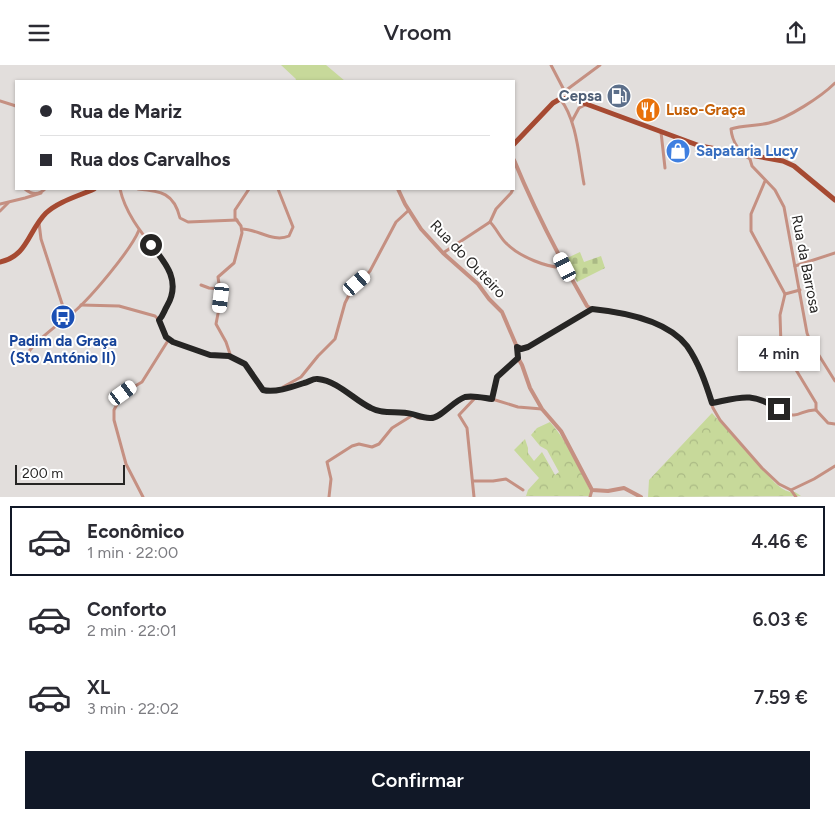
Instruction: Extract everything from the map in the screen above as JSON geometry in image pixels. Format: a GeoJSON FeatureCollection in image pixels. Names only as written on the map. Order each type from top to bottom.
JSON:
{"type":"FeatureCollection","features":[{"type":"Feature","properties":{"kind":"main road"},"geometry":{"type":"LineString","coordinates":[[515,143],[553,103],[560,99],[570,98],[700,146],[783,161],[794,166],[835,200]]}},
{"type":"Feature","properties":{"kind":"main road"},"geometry":{"type":"LineString","coordinates":[[0,262],[14,258],[20,252],[39,222],[54,207],[92,190]]}},
{"type":"Feature","properties":{"kind":"street"},"geometry":{"type":"LineString","coordinates":[[551,65],[570,98]]}},
{"type":"Feature","properties":{"kind":"street"},"geometry":{"type":"LineString","coordinates":[[584,184],[572,121],[566,106],[560,99],[564,90],[600,65]]}},
{"type":"Feature","properties":{"kind":"street","name":"Rua da Barrosa"},"geometry":{"type":"LineString","coordinates":[[835,83],[821,96],[774,121],[755,126],[732,128],[731,132],[742,154],[750,159],[752,165],[775,190],[784,207],[810,341],[835,381]]}},
{"type":"Feature","properties":{"kind":"street"},"geometry":{"type":"LineString","coordinates":[[0,101],[15,106]]}},
{"type":"Feature","properties":{"kind":"street"},"geometry":{"type":"LineString","coordinates":[[572,121],[578,109],[587,103]]}},
{"type":"Feature","properties":{"kind":"street"},"geometry":{"type":"LineString","coordinates":[[566,106],[578,109]]}},
{"type":"Feature","properties":{"kind":"street"},"geometry":{"type":"LineString","coordinates":[[661,131],[664,168]]}},
{"type":"Feature","properties":{"kind":"street"},"geometry":{"type":"LineString","coordinates":[[515,162],[526,189],[587,307],[646,319],[681,340],[687,347],[703,377],[720,420],[762,468],[796,497]]}},
{"type":"Feature","properties":{"kind":"street"},"geometry":{"type":"LineString","coordinates":[[766,181],[751,214],[751,231],[785,294],[780,315],[781,345],[816,403],[816,410]]}},
{"type":"Feature","properties":{"kind":"street"},"geometry":{"type":"LineString","coordinates":[[27,190],[33,193],[41,193]]}},
{"type":"Feature","properties":{"kind":"street"},"geometry":{"type":"LineString","coordinates":[[0,203],[41,193],[44,190]]}},
{"type":"Feature","properties":{"kind":"street"},"geometry":{"type":"LineString","coordinates":[[120,190],[126,210],[172,274],[174,286],[172,294],[159,320]]}},
{"type":"Feature","properties":{"kind":"street"},"geometry":{"type":"LineString","coordinates":[[143,190],[167,195],[177,206],[180,218],[188,222],[237,220]]}},
{"type":"Feature","properties":{"kind":"street"},"geometry":{"type":"LineString","coordinates":[[229,356],[226,342],[216,324],[221,298],[218,277],[234,263],[242,229],[235,218],[235,210],[247,190]]}},
{"type":"Feature","properties":{"kind":"street"},"geometry":{"type":"LineString","coordinates":[[242,229],[252,230],[273,238],[289,236],[293,227],[278,190]]}},
{"type":"Feature","properties":{"kind":"street","name":"Rua do Outeiro"},"geometry":{"type":"LineString","coordinates":[[399,190],[421,229],[500,309],[517,347],[518,358],[530,388],[542,409],[561,431],[592,491]]}},
{"type":"Feature","properties":{"kind":"street"},"geometry":{"type":"LineString","coordinates":[[443,253],[490,222],[496,209],[512,190]]}},
{"type":"Feature","properties":{"kind":"street"},"geometry":{"type":"LineString","coordinates":[[0,211],[9,202]]}},
{"type":"Feature","properties":{"kind":"street"},"geometry":{"type":"LineString","coordinates":[[278,389],[301,377],[318,356],[336,339],[344,303],[350,293],[370,271],[396,222],[409,210]]}},
{"type":"Feature","properties":{"kind":"street"},"geometry":{"type":"LineString","coordinates":[[39,222],[41,239],[66,316]]}},
{"type":"Feature","properties":{"kind":"street"},"geometry":{"type":"LineString","coordinates":[[490,222],[512,248],[540,263],[565,267]]}},
{"type":"Feature","properties":{"kind":"street"},"geometry":{"type":"LineString","coordinates":[[23,361],[29,350],[81,305],[129,249],[139,230]]}},
{"type":"Feature","properties":{"kind":"street"},"geometry":{"type":"LineString","coordinates":[[795,266],[835,253]]}},
{"type":"Feature","properties":{"kind":"street"},"geometry":{"type":"LineString","coordinates":[[200,285],[219,289]]}},
{"type":"Feature","properties":{"kind":"street"},"geometry":{"type":"LineString","coordinates":[[785,294],[800,290]]}},
{"type":"Feature","properties":{"kind":"street"},"geometry":{"type":"LineString","coordinates":[[81,305],[119,306],[155,316],[159,320],[166,337],[169,339],[199,352],[210,355],[229,356],[245,364],[263,390],[268,391],[320,379],[342,389],[370,408],[378,411],[433,419],[465,397],[492,399],[518,407],[542,409]]}},
{"type":"Feature","properties":{"kind":"street"},"geometry":{"type":"LineString","coordinates":[[517,347],[521,349],[528,347],[592,309]]}},
{"type":"Feature","properties":{"kind":"street"},"geometry":{"type":"LineString","coordinates":[[143,497],[133,475],[127,467],[114,420],[114,410],[123,393],[142,382],[169,339]]}},
{"type":"Feature","properties":{"kind":"street"},"geometry":{"type":"LineString","coordinates":[[492,399],[497,377],[518,358]]}},
{"type":"Feature","properties":{"kind":"street"},"geometry":{"type":"LineString","coordinates":[[474,497],[467,429],[459,415],[476,397]]}},
{"type":"Feature","properties":{"kind":"street"},"geometry":{"type":"LineString","coordinates":[[712,403],[739,397],[752,397],[766,401],[788,414],[795,415],[809,409],[816,410],[828,423],[835,424]]}},
{"type":"Feature","properties":{"kind":"street"},"geometry":{"type":"LineString","coordinates":[[329,497],[331,479],[327,463],[359,444],[372,447],[380,444],[392,428],[413,415]]}},
{"type":"Feature","properties":{"kind":"street"},"geometry":{"type":"LineString","coordinates":[[790,490],[814,479],[835,466]]}},
{"type":"Feature","properties":{"kind":"street"},"geometry":{"type":"LineString","coordinates":[[473,481],[506,479],[522,490]]}},
{"type":"Feature","properties":{"kind":"street"},"geometry":{"type":"LineString","coordinates":[[590,497],[592,491],[608,491],[619,488],[624,488],[640,497]]}},
{"type":"Feature","properties":{"kind":"green space"},"geometry":{"type":"Polygon","coordinates":[[[281,65],[326,65],[344,80],[296,80],[281,65]]]}},
{"type":"Feature","properties":{"kind":"green space"},"geometry":{"type":"Polygon","coordinates":[[[580,252],[584,262],[601,256],[605,268],[577,282],[565,259],[580,252]]]}},
{"type":"Feature","properties":{"kind":"green space"},"geometry":{"type":"Polygon","coordinates":[[[712,413],[775,483],[784,490],[795,492],[801,496],[648,497],[649,480],[712,413]]]}},
{"type":"Feature","properties":{"kind":"green space"},"geometry":{"type":"Polygon","coordinates":[[[550,422],[572,455],[590,490],[590,496],[526,496],[528,490],[539,478],[514,450],[525,439],[528,453],[534,461],[542,452],[555,475],[559,472],[547,450],[540,446],[531,435],[537,428],[550,422]]]}},
{"type":"Feature","properties":{"kind":"place","name":"Cepsa"},"geometry":{"type":"Point","coordinates":[619,96]}},
{"type":"Feature","properties":{"kind":"place","name":"Luso-Graça"},"geometry":{"type":"Point","coordinates":[648,110]}},
{"type":"Feature","properties":{"kind":"place","name":"Sapataria Lucy"},"geometry":{"type":"Point","coordinates":[678,151]}},
{"type":"Feature","properties":{"kind":"place","name":"Padim da Graça (Sto António II)"},"geometry":{"type":"Point","coordinates":[63,317]}},
{"type":"Feature","properties":{"kind":"route"},"geometry":{"type":"LineString","coordinates":[[151,245],[172,274],[174,286],[170,301],[159,320],[166,337],[173,342],[199,352],[210,355],[229,356],[245,364],[263,390],[268,391],[296,386],[320,379],[342,389],[370,408],[378,411],[433,419],[465,397],[492,399],[497,377],[518,358],[517,347],[521,349],[528,347],[592,309],[606,310],[646,319],[681,340],[687,347],[703,377],[712,403],[739,397],[752,397],[766,401],[779,409]]}}]}
